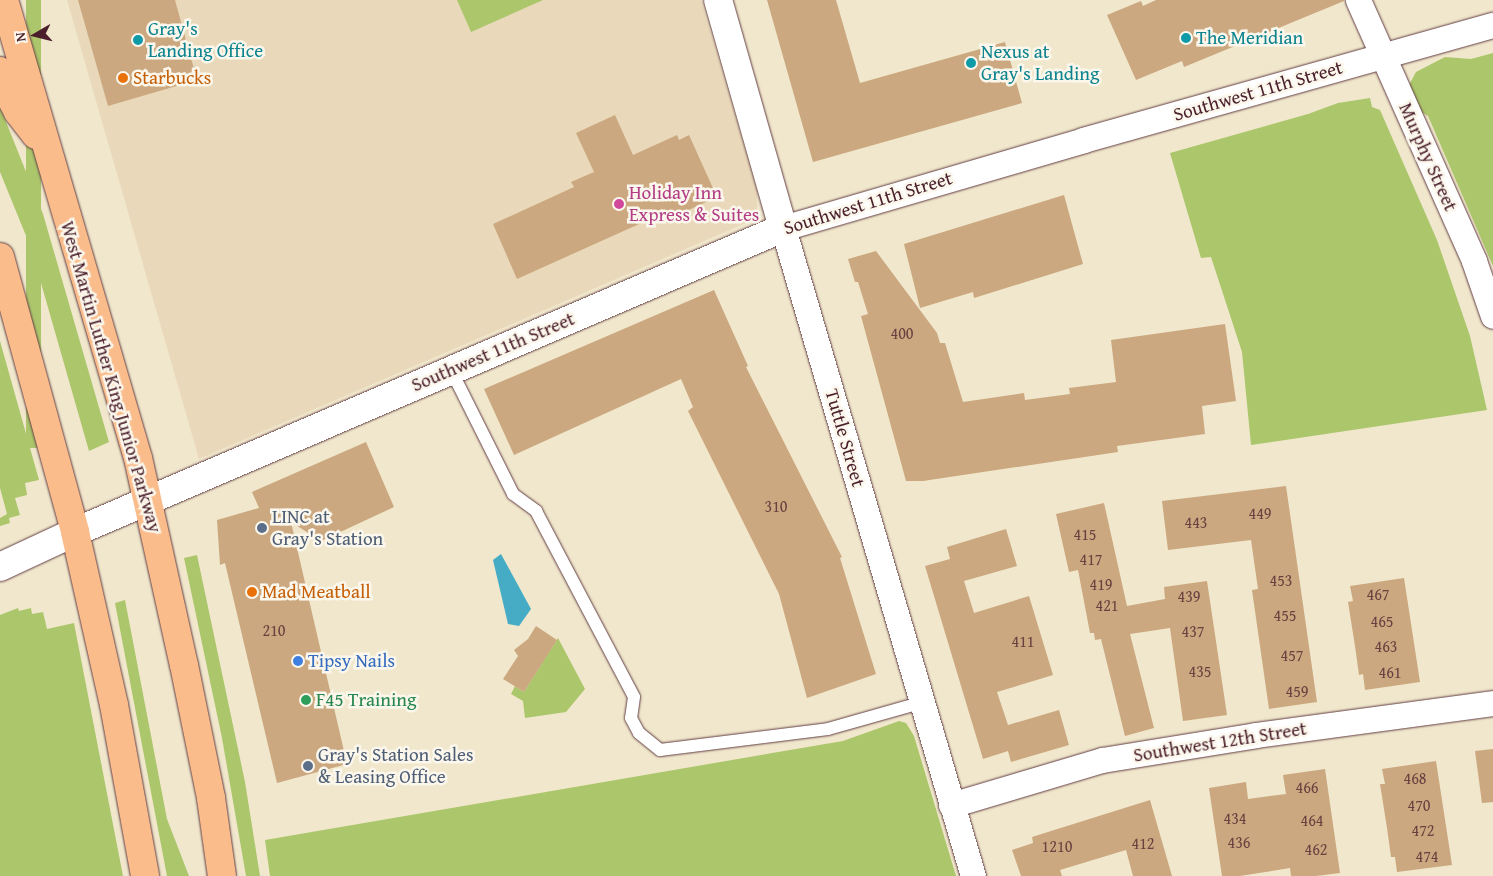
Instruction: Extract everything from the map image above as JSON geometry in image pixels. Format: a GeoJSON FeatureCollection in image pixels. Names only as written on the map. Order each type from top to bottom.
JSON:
{"type":"FeatureCollection","features":[{"type":"Feature","properties":{"kind":"main road","name":"West Martin Luther King Junior Parkway"},"geometry":{"type":"LineString","coordinates":[[4,0],[149,502],[188,684],[210,798],[222,876]]}},
{"type":"Feature","properties":{"kind":"main road"},"geometry":{"type":"LineString","coordinates":[[0,71],[7,91],[18,112],[47,148]]}},
{"type":"Feature","properties":{"kind":"main road"},"geometry":{"type":"LineString","coordinates":[[0,258],[75,532],[114,705],[145,876]]}},
{"type":"Feature","properties":{"kind":"street","name":"Tuttle Street"},"geometry":{"type":"LineString","coordinates":[[718,0],[920,703],[973,876]]}},
{"type":"Feature","properties":{"kind":"street","name":"Murphy Street"},"geometry":{"type":"LineString","coordinates":[[1358,0],[1474,261],[1493,316]]}},
{"type":"Feature","properties":{"kind":"street","name":"Southwest 11th Street"},"geometry":{"type":"LineString","coordinates":[[0,568],[75,532],[149,502],[783,228],[1083,140],[1493,25]]}},
{"type":"Feature","properties":{"kind":"street","name":"Southwest 12th Street"},"geometry":{"type":"LineString","coordinates":[[951,805],[1102,760],[1256,736],[1493,703]]}},
{"type":"Feature","properties":{"kind":"lane"},"geometry":{"type":"LineString","coordinates":[[451,370],[513,494],[536,511],[634,697],[631,718],[639,733],[660,750],[828,729],[920,703]]}},
{"type":"Feature","properties":{"kind":"shaded area"},"geometry":{"type":"Polygon","coordinates":[[[67,0],[701,0],[757,190],[757,209],[753,217],[746,223],[199,459],[67,0]]]}},
{"type":"Feature","properties":{"kind":"green space"},"geometry":{"type":"Polygon","coordinates":[[[26,0],[41,0],[41,448],[26,448],[26,0]]]}},
{"type":"Feature","properties":{"kind":"green space"},"geometry":{"type":"Polygon","coordinates":[[[457,0],[543,0],[471,32],[457,0]]]}},
{"type":"Feature","properties":{"kind":"green space"},"geometry":{"type":"Polygon","coordinates":[[[1493,53],[1493,266],[1428,116],[1416,109],[1409,85],[1416,72],[1445,57],[1471,59],[1493,53]]]}},
{"type":"Feature","properties":{"kind":"green space"},"geometry":{"type":"Polygon","coordinates":[[[1370,98],[1372,107],[1380,110],[1437,240],[1470,336],[1487,410],[1251,445],[1242,352],[1211,257],[1201,258],[1170,153],[1308,114],[1338,103],[1370,98]]]}},
{"type":"Feature","properties":{"kind":"green space"},"geometry":{"type":"Polygon","coordinates":[[[0,107],[43,214],[109,442],[89,451],[31,248],[0,172],[0,107]]]}},
{"type":"Feature","properties":{"kind":"green space"},"geometry":{"type":"Polygon","coordinates":[[[0,341],[39,480],[25,483],[27,495],[15,498],[20,515],[9,518],[10,523],[0,526],[0,518],[7,514],[0,488],[0,341]]]}},
{"type":"Feature","properties":{"kind":"green space"},"geometry":{"type":"Polygon","coordinates":[[[197,555],[245,782],[260,876],[246,876],[222,738],[184,558],[197,555]]]}},
{"type":"Feature","properties":{"kind":"green space"},"geometry":{"type":"Polygon","coordinates":[[[125,600],[167,819],[189,876],[167,876],[115,603],[125,600]]]}},
{"type":"Feature","properties":{"kind":"green space"},"geometry":{"type":"Polygon","coordinates":[[[18,608],[19,611],[31,608],[32,614],[43,612],[47,629],[74,623],[123,876],[0,876],[0,615],[18,608]]]}},
{"type":"Feature","properties":{"kind":"green space"},"geometry":{"type":"Polygon","coordinates":[[[558,638],[585,689],[566,712],[525,718],[523,701],[511,694],[515,686],[524,692],[558,638]]]}},
{"type":"Feature","properties":{"kind":"green space"},"geometry":{"type":"Polygon","coordinates":[[[899,721],[906,723],[914,736],[956,876],[270,876],[265,840],[843,741],[899,721]]]}},
{"type":"Feature","properties":{"kind":"water"},"geometry":{"type":"Polygon","coordinates":[[[501,554],[531,609],[519,626],[508,624],[493,560],[501,554]]]}},
{"type":"Feature","properties":{"kind":"building","name":"Gray's Landing Office"},"geometry":{"type":"Polygon","coordinates":[[[78,0],[175,0],[197,80],[108,106],[78,0]]]}},
{"type":"Feature","properties":{"kind":"building","name":"Nexus at Gray's Landing"},"geometry":{"type":"Polygon","coordinates":[[[767,0],[836,0],[860,83],[1005,42],[1022,103],[813,162],[767,0]]]}},
{"type":"Feature","properties":{"kind":"building","name":"The Meridian"},"geometry":{"type":"Polygon","coordinates":[[[1156,0],[1344,1],[1184,67],[1182,61],[1136,80],[1107,15],[1141,1],[1143,6],[1156,0]]]}},
{"type":"Feature","properties":{"kind":"building","name":"Holiday Inn Express & Suites"},"geometry":{"type":"Polygon","coordinates":[[[615,115],[633,155],[677,135],[679,140],[689,135],[717,197],[671,218],[668,211],[517,279],[493,224],[574,187],[571,182],[594,172],[576,133],[615,115]]]}},
{"type":"Feature","properties":{"kind":"building"},"geometry":{"type":"Polygon","coordinates":[[[1064,195],[1083,264],[974,298],[973,292],[920,308],[904,244],[1064,195]]]}},
{"type":"Feature","properties":{"kind":"building"},"geometry":{"type":"Polygon","coordinates":[[[876,251],[937,333],[940,343],[945,343],[963,402],[1024,393],[1025,400],[1070,394],[1069,388],[1116,382],[1111,340],[1225,324],[1236,401],[1202,406],[1205,434],[1117,446],[1118,452],[923,481],[906,481],[861,316],[868,314],[858,282],[855,282],[848,259],[876,251]]]}},
{"type":"Feature","properties":{"kind":"building"},"geometry":{"type":"Polygon","coordinates":[[[714,290],[748,366],[746,367],[842,557],[840,558],[876,674],[807,698],[779,594],[688,411],[693,407],[681,379],[514,455],[484,389],[714,290]]]}},
{"type":"Feature","properties":{"kind":"building"},"geometry":{"type":"Polygon","coordinates":[[[366,442],[394,507],[321,541],[291,522],[347,764],[277,783],[225,563],[220,565],[217,520],[259,508],[252,492],[366,442]]]}},
{"type":"Feature","properties":{"kind":"building"},"geometry":{"type":"Polygon","coordinates":[[[1286,486],[1317,702],[1269,709],[1252,590],[1258,589],[1251,540],[1168,550],[1162,501],[1286,486]]]}},
{"type":"Feature","properties":{"kind":"building"},"geometry":{"type":"Polygon","coordinates":[[[1104,503],[1127,606],[1165,599],[1164,587],[1207,581],[1227,715],[1183,721],[1170,628],[1130,634],[1154,728],[1125,736],[1101,639],[1095,640],[1094,633],[1090,633],[1078,570],[1069,572],[1056,514],[1104,503]]]}},
{"type":"Feature","properties":{"kind":"building"},"geometry":{"type":"Polygon","coordinates":[[[1006,529],[1017,566],[964,581],[974,613],[1029,596],[1053,675],[997,692],[1008,725],[1059,710],[1069,745],[1011,762],[1008,751],[983,759],[925,566],[950,559],[947,547],[1006,529]]]}},
{"type":"Feature","properties":{"kind":"building"},"geometry":{"type":"Polygon","coordinates":[[[1404,578],[1420,682],[1365,690],[1363,674],[1359,675],[1348,602],[1353,601],[1350,586],[1404,578]]]}},
{"type":"Feature","properties":{"kind":"building"},"geometry":{"type":"Polygon","coordinates":[[[536,626],[557,640],[524,692],[503,679],[518,656],[514,650],[528,639],[536,626]]]}},
{"type":"Feature","properties":{"kind":"building"},"geometry":{"type":"Polygon","coordinates":[[[1493,749],[1493,802],[1482,803],[1475,751],[1493,749]]]}},
{"type":"Feature","properties":{"kind":"building"},"geometry":{"type":"Polygon","coordinates":[[[1436,761],[1452,865],[1397,872],[1395,857],[1391,857],[1380,784],[1385,784],[1382,769],[1436,761]]]}},
{"type":"Feature","properties":{"kind":"building"},"geometry":{"type":"Polygon","coordinates":[[[1325,769],[1340,873],[1316,876],[1291,876],[1290,868],[1240,876],[1222,876],[1209,788],[1246,782],[1248,799],[1286,794],[1283,775],[1325,769]]]}},
{"type":"Feature","properties":{"kind":"building"},"geometry":{"type":"Polygon","coordinates":[[[1150,800],[1172,876],[1133,876],[1126,850],[1060,870],[1062,876],[1021,876],[1012,850],[1033,843],[1032,837],[1150,800]]]}},
{"type":"Feature","properties":{"kind":"place","name":"The Meridian"},"geometry":{"type":"Point","coordinates":[1186,38]}},
{"type":"Feature","properties":{"kind":"place","name":"Gray's Landing Office"},"geometry":{"type":"Point","coordinates":[138,40]}},
{"type":"Feature","properties":{"kind":"place","name":"Nexus at Gray's Landing"},"geometry":{"type":"Point","coordinates":[971,63]}},
{"type":"Feature","properties":{"kind":"place","name":"Starbucks"},"geometry":{"type":"Point","coordinates":[123,78]}},
{"type":"Feature","properties":{"kind":"place","name":"Holiday Inn Express & Suites"},"geometry":{"type":"Point","coordinates":[619,204]}},
{"type":"Feature","properties":{"kind":"place","name":"LINC at Gray's Station"},"geometry":{"type":"Point","coordinates":[262,528]}},
{"type":"Feature","properties":{"kind":"place","name":"Mad Meatball"},"geometry":{"type":"Point","coordinates":[252,592]}},
{"type":"Feature","properties":{"kind":"place","name":"Tipsy Nails"},"geometry":{"type":"Point","coordinates":[298,661]}},
{"type":"Feature","properties":{"kind":"place","name":"F45 Training"},"geometry":{"type":"Point","coordinates":[306,700]}},
{"type":"Feature","properties":{"kind":"place","name":"Gray's Station Sales & Leasing Office"},"geometry":{"type":"Point","coordinates":[308,766]}}]}
